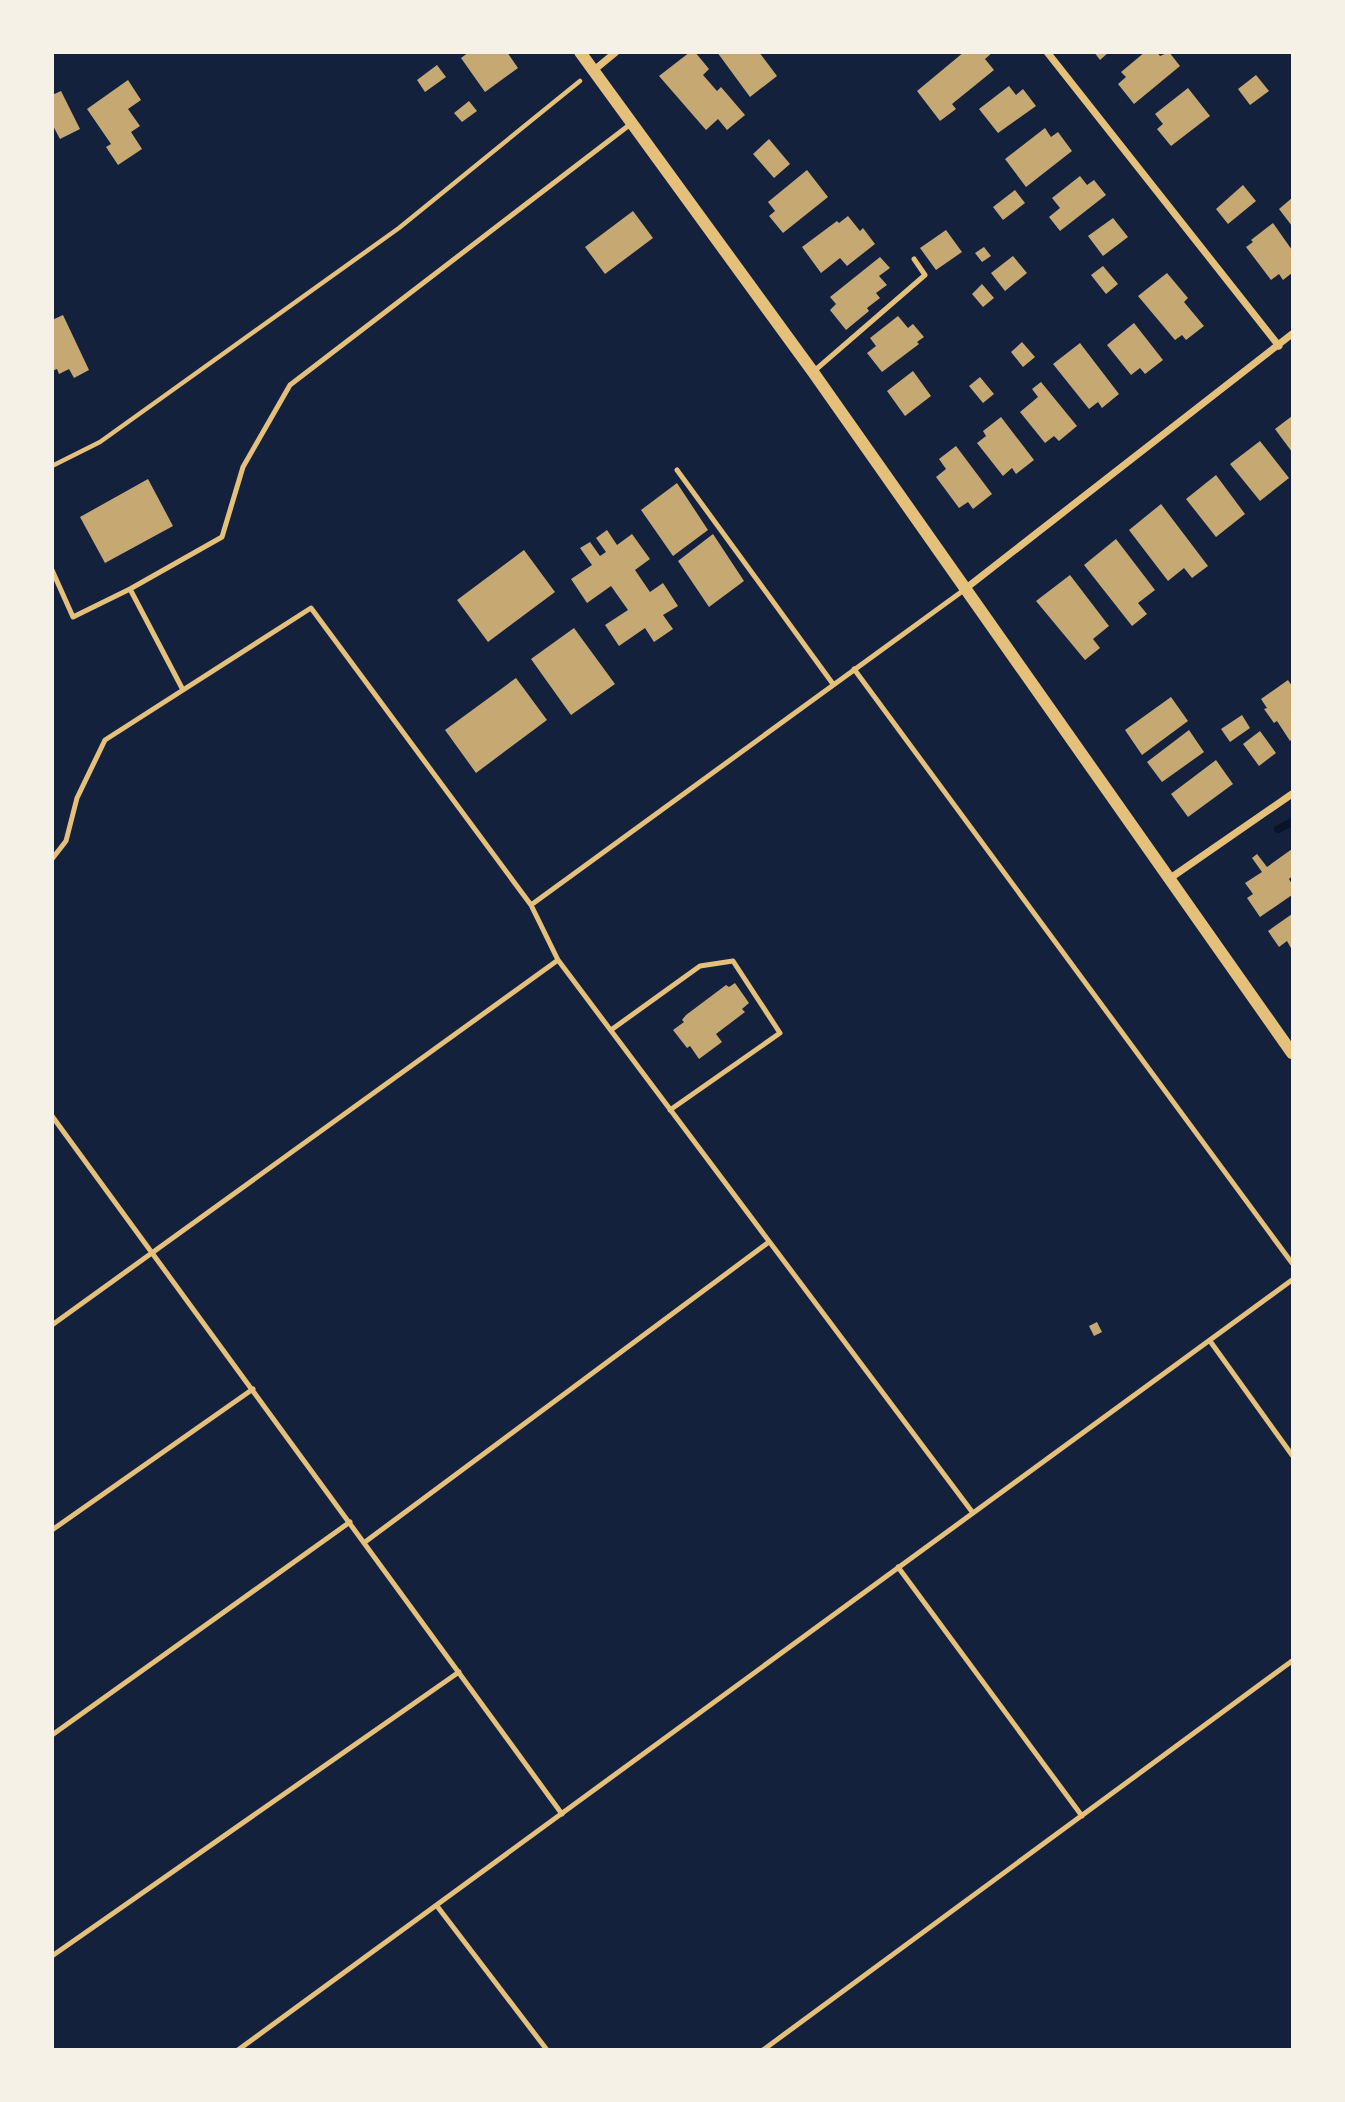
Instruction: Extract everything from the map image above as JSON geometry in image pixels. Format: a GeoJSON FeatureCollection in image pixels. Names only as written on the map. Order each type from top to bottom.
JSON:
{"type":"FeatureCollection","features":[{"type":"Feature","properties":{"kind":"street"},"geometry":{"type":"LineString","coordinates":[[580,52],[813,372],[1293,1053]]}},
{"type":"Feature","properties":{"kind":"street"},"geometry":{"type":"LineString","coordinates":[[593,71],[616,52]]}},
{"type":"Feature","properties":{"kind":"street"},"geometry":{"type":"LineString","coordinates":[[1047,52],[1279,346]]}},
{"type":"Feature","properties":{"kind":"street"},"geometry":{"type":"LineString","coordinates":[[965,589],[1293,334]]}},
{"type":"Feature","properties":{"kind":"street"},"geometry":{"type":"LineString","coordinates":[[1169,879],[1293,794]]}},
{"type":"Feature","properties":{"kind":"lane"},"geometry":{"type":"LineString","coordinates":[[52,570],[73,617],[131,589],[222,537],[243,467],[290,385],[632,124]]}},
{"type":"Feature","properties":{"kind":"lane"},"geometry":{"type":"LineString","coordinates":[[813,372],[926,275],[914,259]]}},
{"type":"Feature","properties":{"kind":"lane"},"geometry":{"type":"LineString","coordinates":[[677,470],[833,684]]}},
{"type":"Feature","properties":{"kind":"lane"},"geometry":{"type":"LineString","coordinates":[[131,589],[183,690]]}},
{"type":"Feature","properties":{"kind":"lane"},"geometry":{"type":"LineString","coordinates":[[531,905],[965,589]]}},
{"type":"Feature","properties":{"kind":"lane"},"geometry":{"type":"LineString","coordinates":[[52,859],[66,841],[77,798],[104,740],[311,608],[531,905],[558,960],[973,1513]]}},
{"type":"Feature","properties":{"kind":"lane"},"geometry":{"type":"LineString","coordinates":[[854,669],[1293,1263]]}},
{"type":"Feature","properties":{"kind":"lane"},"geometry":{"type":"LineString","coordinates":[[52,1325],[558,960]]}},
{"type":"Feature","properties":{"kind":"lane"},"geometry":{"type":"LineString","coordinates":[[611,1030],[701,967],[733,961],[780,1033],[670,1110]]}},
{"type":"Feature","properties":{"kind":"lane"},"geometry":{"type":"LineString","coordinates":[[52,1116],[562,1814]]}},
{"type":"Feature","properties":{"kind":"lane"},"geometry":{"type":"LineString","coordinates":[[365,1542],[769,1242]]}},
{"type":"Feature","properties":{"kind":"lane"},"geometry":{"type":"LineString","coordinates":[[238,2049],[1293,1280]]}},
{"type":"Feature","properties":{"kind":"lane"},"geometry":{"type":"LineString","coordinates":[[1210,1341],[1293,1455]]}},
{"type":"Feature","properties":{"kind":"lane"},"geometry":{"type":"LineString","coordinates":[[52,1530],[253,1389]]}},
{"type":"Feature","properties":{"kind":"lane"},"geometry":{"type":"LineString","coordinates":[[52,1735],[350,1522]]}},
{"type":"Feature","properties":{"kind":"lane"},"geometry":{"type":"LineString","coordinates":[[898,1567],[1082,1816]]}},
{"type":"Feature","properties":{"kind":"lane"},"geometry":{"type":"LineString","coordinates":[[763,2049],[1293,1661]]}},
{"type":"Feature","properties":{"kind":"lane"},"geometry":{"type":"LineString","coordinates":[[52,1956],[459,1672]]}},
{"type":"Feature","properties":{"kind":"lane"},"geometry":{"type":"LineString","coordinates":[[437,1906],[547,2049]]}},
{"type":"Feature","properties":{"kind":"path"},"geometry":{"type":"LineString","coordinates":[[52,466],[100,442],[399,228],[593,71]]}},
{"type":"Feature","properties":{"kind":"building"},"geometry":{"type":"Polygon","coordinates":[[[469,52],[507,52],[518,68],[485,92],[461,58],[469,52]]]}},
{"type":"Feature","properties":{"kind":"building"},"geometry":{"type":"Polygon","coordinates":[[[690,52],[695,52],[709,69],[703,75],[717,91],[721,87],[745,115],[727,130],[718,119],[706,130],[659,76],[690,52]]]}},
{"type":"Feature","properties":{"kind":"building"},"geometry":{"type":"Polygon","coordinates":[[[717,52],[759,52],[777,76],[750,97],[717,52]]]}},
{"type":"Feature","properties":{"kind":"building"},"geometry":{"type":"Polygon","coordinates":[[[964,52],[993,52],[985,59],[994,70],[952,104],[956,109],[940,121],[917,91],[964,52]]]}},
{"type":"Feature","properties":{"kind":"building"},"geometry":{"type":"Polygon","coordinates":[[[1094,52],[1109,52],[1100,60],[1094,52]]]}},
{"type":"Feature","properties":{"kind":"building"},"geometry":{"type":"Polygon","coordinates":[[[1145,52],[1157,52],[1160,56],[1169,52],[1180,66],[1134,104],[1118,84],[1126,77],[1121,72],[1145,52]]]}},
{"type":"Feature","properties":{"kind":"building"},"geometry":{"type":"Polygon","coordinates":[[[437,65],[446,77],[425,92],[417,80],[437,65]]]}},
{"type":"Feature","properties":{"kind":"building"},"geometry":{"type":"Polygon","coordinates":[[[1256,75],[1269,91],[1250,105],[1238,89],[1256,75]]]}},
{"type":"Feature","properties":{"kind":"building"},"geometry":{"type":"Polygon","coordinates":[[[128,80],[141,100],[128,109],[140,126],[131,132],[142,149],[118,165],[106,147],[111,144],[87,109],[128,80]]]}},
{"type":"Feature","properties":{"kind":"building"},"geometry":{"type":"Polygon","coordinates":[[[1009,86],[1016,95],[1023,89],[1036,106],[998,133],[979,109],[1009,86]]]}},
{"type":"Feature","properties":{"kind":"building"},"geometry":{"type":"Polygon","coordinates":[[[1188,88],[1210,116],[1171,146],[1157,129],[1163,124],[1155,114],[1188,88]]]}},
{"type":"Feature","properties":{"kind":"building"},"geometry":{"type":"Polygon","coordinates":[[[61,91],[80,129],[60,139],[52,124],[52,95],[61,91]]]}},
{"type":"Feature","properties":{"kind":"building"},"geometry":{"type":"Polygon","coordinates":[[[469,101],[477,111],[462,122],[454,113],[469,101]]]}},
{"type":"Feature","properties":{"kind":"building"},"geometry":{"type":"Polygon","coordinates":[[[1045,128],[1051,137],[1058,132],[1072,151],[1026,187],[1005,159],[1045,128]]]}},
{"type":"Feature","properties":{"kind":"building"},"geometry":{"type":"Polygon","coordinates":[[[769,139],[790,164],[774,178],[753,154],[769,139]]]}},
{"type":"Feature","properties":{"kind":"building"},"geometry":{"type":"Polygon","coordinates":[[[807,170],[828,197],[783,233],[769,216],[775,211],[768,202],[807,170]]]}},
{"type":"Feature","properties":{"kind":"building"},"geometry":{"type":"Polygon","coordinates":[[[1080,176],[1087,185],[1094,180],[1106,195],[1060,231],[1049,217],[1060,208],[1052,198],[1080,176]]]}},
{"type":"Feature","properties":{"kind":"building"},"geometry":{"type":"Polygon","coordinates":[[[1243,185],[1256,201],[1228,224],[1216,209],[1243,185]]]}},
{"type":"Feature","properties":{"kind":"building"},"geometry":{"type":"Polygon","coordinates":[[[1015,190],[1025,203],[1003,220],[993,207],[1015,190]]]}},
{"type":"Feature","properties":{"kind":"building"},"geometry":{"type":"Polygon","coordinates":[[[1292,198],[1292,226],[1279,209],[1292,198]]]}},
{"type":"Feature","properties":{"kind":"building"},"geometry":{"type":"Polygon","coordinates":[[[633,211],[653,238],[605,274],[585,247],[633,211]]]}},
{"type":"Feature","properties":{"kind":"building"},"geometry":{"type":"Polygon","coordinates":[[[848,216],[860,231],[863,228],[875,244],[847,266],[840,258],[821,273],[802,247],[848,216]]]}},
{"type":"Feature","properties":{"kind":"building"},"geometry":{"type":"Polygon","coordinates":[[[1113,218],[1128,237],[1103,256],[1088,236],[1113,218]]]}},
{"type":"Feature","properties":{"kind":"building"},"geometry":{"type":"Polygon","coordinates":[[[1273,223],[1292,250],[1292,273],[1283,280],[1279,274],[1271,280],[1246,247],[1273,223]]]}},
{"type":"Feature","properties":{"kind":"building"},"geometry":{"type":"Polygon","coordinates":[[[946,230],[962,252],[936,270],[920,248],[946,230]]]}},
{"type":"Feature","properties":{"kind":"building"},"geometry":{"type":"Polygon","coordinates":[[[984,247],[991,256],[982,262],[975,253],[984,247]]]}},
{"type":"Feature","properties":{"kind":"building"},"geometry":{"type":"Polygon","coordinates":[[[1013,256],[1027,273],[1005,291],[991,273],[1013,256]]]}},
{"type":"Feature","properties":{"kind":"building"},"geometry":{"type":"Polygon","coordinates":[[[880,257],[890,268],[879,276],[887,285],[876,293],[880,298],[867,308],[869,311],[846,330],[830,310],[836,304],[830,297],[880,257]]]}},
{"type":"Feature","properties":{"kind":"building"},"geometry":{"type":"Polygon","coordinates":[[[1103,266],[1118,284],[1106,294],[1091,275],[1103,266]]]}},
{"type":"Feature","properties":{"kind":"building"},"geometry":{"type":"Polygon","coordinates":[[[1167,273],[1188,298],[1184,302],[1204,326],[1186,340],[1182,335],[1175,340],[1138,296],[1167,273]]]}},
{"type":"Feature","properties":{"kind":"building"},"geometry":{"type":"Polygon","coordinates":[[[982,284],[994,298],[983,307],[972,294],[982,284]]]}},
{"type":"Feature","properties":{"kind":"building"},"geometry":{"type":"Polygon","coordinates":[[[63,315],[89,370],[74,378],[69,369],[59,374],[57,369],[52,371],[52,320],[63,315]]]}},
{"type":"Feature","properties":{"kind":"building"},"geometry":{"type":"Polygon","coordinates":[[[898,316],[908,328],[913,324],[924,337],[917,342],[919,344],[882,372],[867,353],[876,346],[870,338],[898,316]]]}},
{"type":"Feature","properties":{"kind":"building"},"geometry":{"type":"Polygon","coordinates":[[[1134,323],[1163,360],[1145,374],[1140,368],[1131,375],[1107,345],[1134,323]]]}},
{"type":"Feature","properties":{"kind":"building"},"geometry":{"type":"Polygon","coordinates":[[[1022,342],[1035,357],[1023,367],[1011,352],[1022,342]]]}},
{"type":"Feature","properties":{"kind":"building"},"geometry":{"type":"Polygon","coordinates":[[[1080,343],[1119,394],[1102,408],[1098,402],[1089,409],[1053,364],[1080,343]]]}},
{"type":"Feature","properties":{"kind":"building"},"geometry":{"type":"Polygon","coordinates":[[[913,371],[931,396],[905,416],[887,391],[913,371]]]}},
{"type":"Feature","properties":{"kind":"building"},"geometry":{"type":"Polygon","coordinates":[[[980,377],[994,394],[983,403],[969,386],[980,377]]]}},
{"type":"Feature","properties":{"kind":"building"},"geometry":{"type":"Polygon","coordinates":[[[1041,382],[1077,426],[1059,441],[1054,436],[1045,443],[1020,412],[1038,397],[1032,389],[1041,382]]]}},
{"type":"Feature","properties":{"kind":"building"},"geometry":{"type":"Polygon","coordinates":[[[1292,416],[1292,452],[1275,429],[1292,416]]]}},
{"type":"Feature","properties":{"kind":"building"},"geometry":{"type":"Polygon","coordinates":[[[1001,417],[1034,460],[1016,474],[1012,468],[1003,476],[977,443],[986,436],[983,431],[1001,417]]]}},
{"type":"Feature","properties":{"kind":"building"},"geometry":{"type":"Polygon","coordinates":[[[1260,441],[1289,478],[1260,501],[1230,464],[1260,441]]]}},
{"type":"Feature","properties":{"kind":"building"},"geometry":{"type":"Polygon","coordinates":[[[956,446],[992,494],[973,509],[968,502],[959,508],[936,477],[946,469],[939,459],[956,446]]]}},
{"type":"Feature","properties":{"kind":"building"},"geometry":{"type":"Polygon","coordinates":[[[1216,475],[1245,514],[1216,537],[1186,499],[1216,475]]]}},
{"type":"Feature","properties":{"kind":"building"},"geometry":{"type":"Polygon","coordinates":[[[148,479],[173,526],[105,563],[80,517],[148,479]]]}},
{"type":"Feature","properties":{"kind":"building"},"geometry":{"type":"Polygon","coordinates":[[[677,483],[708,530],[673,556],[641,510],[677,483]]]}},
{"type":"Feature","properties":{"kind":"building"},"geometry":{"type":"Polygon","coordinates":[[[1161,504],[1208,566],[1192,578],[1184,568],[1168,581],[1129,530],[1161,504]]]}},
{"type":"Feature","properties":{"kind":"building"},"geometry":{"type":"Polygon","coordinates":[[[607,530],[617,545],[632,534],[650,559],[635,570],[650,592],[663,583],[678,606],[663,615],[673,629],[654,642],[645,628],[619,646],[605,625],[628,610],[611,586],[587,603],[571,579],[592,565],[580,548],[590,542],[600,556],[606,552],[596,538],[607,530]]]}},
{"type":"Feature","properties":{"kind":"building"},"geometry":{"type":"Polygon","coordinates":[[[713,534],[744,581],[709,607],[678,561],[713,534]]]}},
{"type":"Feature","properties":{"kind":"building"},"geometry":{"type":"Polygon","coordinates":[[[1116,539],[1155,590],[1138,603],[1147,614],[1132,626],[1084,565],[1116,539]]]}},
{"type":"Feature","properties":{"kind":"building"},"geometry":{"type":"Polygon","coordinates":[[[524,550],[555,592],[488,642],[457,600],[524,550]]]}},
{"type":"Feature","properties":{"kind":"building"},"geometry":{"type":"Polygon","coordinates":[[[1070,575],[1109,626],[1093,639],[1100,648],[1085,660],[1036,601],[1070,575]]]}},
{"type":"Feature","properties":{"kind":"building"},"geometry":{"type":"Polygon","coordinates":[[[574,628],[615,684],[571,715],[531,659],[574,628]]]}},
{"type":"Feature","properties":{"kind":"building"},"geometry":{"type":"Polygon","coordinates":[[[516,678],[547,720],[476,773],[445,730],[516,678]]]}},
{"type":"Feature","properties":{"kind":"building"},"geometry":{"type":"Polygon","coordinates":[[[1288,680],[1292,686],[1290,741],[1277,721],[1274,723],[1264,709],[1267,708],[1261,699],[1288,680]]]}},
{"type":"Feature","properties":{"kind":"building"},"geometry":{"type":"Polygon","coordinates":[[[1171,697],[1188,721],[1142,755],[1125,730],[1171,697]]]}},
{"type":"Feature","properties":{"kind":"building"},"geometry":{"type":"Polygon","coordinates":[[[1242,715],[1250,728],[1230,742],[1221,729],[1242,715]]]}},
{"type":"Feature","properties":{"kind":"building"},"geometry":{"type":"Polygon","coordinates":[[[1189,730],[1204,752],[1162,782],[1147,762],[1189,730]]]}},
{"type":"Feature","properties":{"kind":"building"},"geometry":{"type":"Polygon","coordinates":[[[1260,731],[1276,753],[1259,766],[1243,744],[1260,731]]]}},
{"type":"Feature","properties":{"kind":"building"},"geometry":{"type":"Polygon","coordinates":[[[1216,760],[1233,784],[1188,817],[1171,794],[1216,760]]]}},
{"type":"Feature","properties":{"kind":"building"},"geometry":{"type":"Polygon","coordinates":[[[1292,849],[1292,876],[1289,879],[1292,895],[1260,917],[1247,898],[1253,894],[1245,883],[1262,872],[1252,858],[1257,854],[1267,867],[1292,849]]]}},
{"type":"Feature","properties":{"kind":"building"},"geometry":{"type":"Polygon","coordinates":[[[1292,914],[1292,950],[1287,941],[1279,947],[1268,931],[1292,914]]]}},
{"type":"Feature","properties":{"kind":"building"},"geometry":{"type":"Polygon","coordinates":[[[735,983],[749,1003],[742,1009],[745,1012],[716,1034],[722,1042],[699,1059],[673,1030],[684,1022],[682,1020],[686,1015],[726,985],[729,987],[735,983]]]}},
{"type":"Feature","properties":{"kind":"building"},"geometry":{"type":"Polygon","coordinates":[[[1097,1322],[1102,1332],[1094,1336],[1089,1326],[1097,1322]]]}},
{"type":"Feature","properties":{"kind":"waterway"},"geometry":{"type":"LineString","coordinates":[[1278,829],[1292,822]]}}]}
